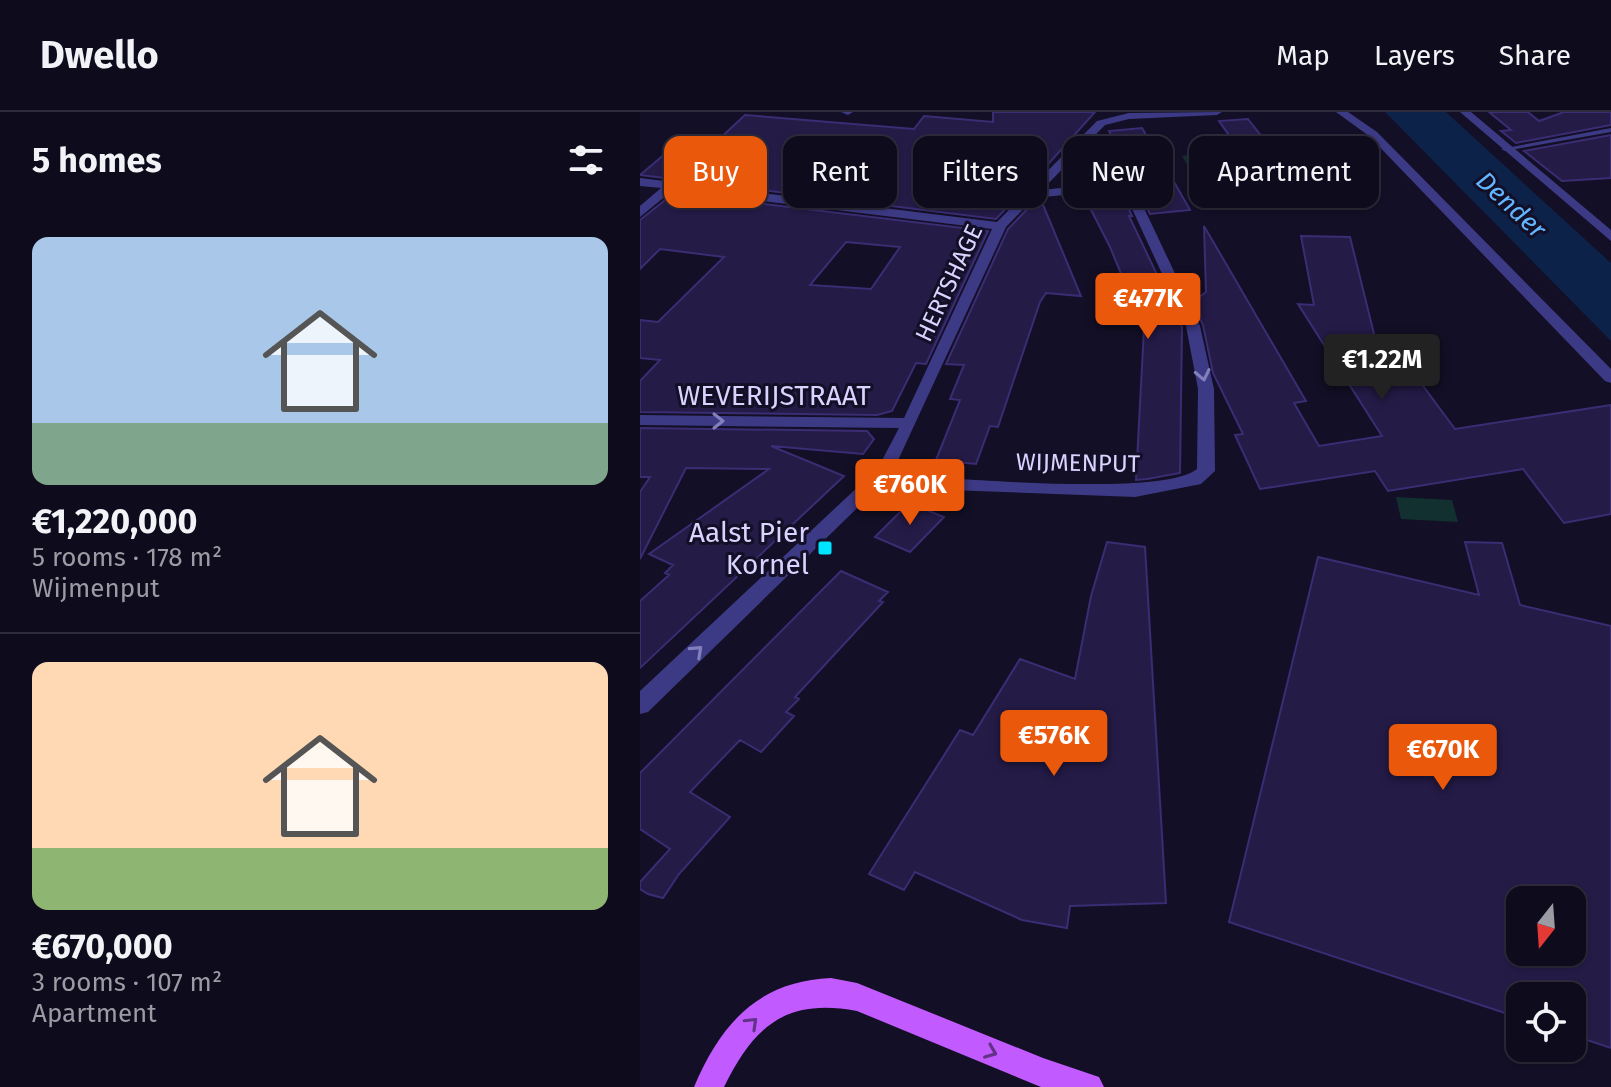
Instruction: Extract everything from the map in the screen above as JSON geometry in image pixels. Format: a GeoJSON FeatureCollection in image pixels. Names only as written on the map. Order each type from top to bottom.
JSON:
{"type":"FeatureCollection","features":[{"type":"Feature","properties":{"kind":"main road"},"geometry":{"type":"LineString","coordinates":[[709,1087],[728,1048],[761,1014],[782,999],[804,992],[833,990],[1043,1073],[1089,1087]]}},
{"type":"Feature","properties":{"kind":"street"},"geometry":{"type":"LineString","coordinates":[[1113,115],[1217,112]]}},
{"type":"Feature","properties":{"kind":"street"},"geometry":{"type":"LineString","coordinates":[[1341,112],[1373,134],[1611,378]]}},
{"type":"Feature","properties":{"kind":"street"},"geometry":{"type":"LineString","coordinates":[[1465,112],[1611,237]]}},
{"type":"Feature","properties":{"kind":"street","name":"HERTSHAGE"},"geometry":{"type":"LineString","coordinates":[[1047,178],[1093,129],[1113,115]]}},
{"type":"Feature","properties":{"kind":"street"},"geometry":{"type":"LineString","coordinates":[[640,182],[664,184]]}},
{"type":"Feature","properties":{"kind":"street","name":"WIJMENPUT"},"geometry":{"type":"LineString","coordinates":[[884,472],[922,483],[1135,491],[1201,477],[1208,464],[1206,389],[1193,326],[1127,185],[1047,193]]}},
{"type":"Feature","properties":{"kind":"street"},"geometry":{"type":"LineString","coordinates":[[640,213],[664,191]]}},
{"type":"Feature","properties":{"kind":"street"},"geometry":{"type":"LineString","coordinates":[[767,197],[1000,226]]}},
{"type":"Feature","properties":{"kind":"street","name":"HERTSHAGE"},"geometry":{"type":"LineString","coordinates":[[884,472],[1000,226],[1018,208]]}},
{"type":"Feature","properties":{"kind":"street","name":"WEVERIJSTRAAT"},"geometry":{"type":"LineString","coordinates":[[640,420],[908,423]]}},
{"type":"Feature","properties":{"kind":"street"},"geometry":{"type":"LineString","coordinates":[[640,705],[884,472]]}},
{"type":"Feature","properties":{"kind":"lane"},"geometry":{"type":"LineString","coordinates":[[1505,149],[1611,130]]}},
{"type":"Feature","properties":{"kind":"green space"},"geometry":{"type":"Polygon","coordinates":[[[1189,155],[1189,167],[1182,156],[1189,155]]]}},
{"type":"Feature","properties":{"kind":"green space"},"geometry":{"type":"Polygon","coordinates":[[[1396,497],[1452,500],[1458,522],[1401,519],[1396,497]]]}},
{"type":"Feature","properties":{"kind":"water","name":"Dender"},"geometry":{"type":"Polygon","coordinates":[[[1385,112],[1446,112],[1611,263],[1611,341],[1385,112]]]}},
{"type":"Feature","properties":{"kind":"building"},"geometry":{"type":"Polygon","coordinates":[[[993,112],[1095,112],[1073,136],[1063,136],[1063,148],[1047,165],[1047,136],[913,136],[913,208],[1006,208],[996,219],[897,207],[897,136],[783,136],[783,193],[767,191],[767,136],[722,136],[745,115],[914,129],[924,116],[993,122],[993,112]]]}},
{"type":"Feature","properties":{"kind":"building"},"geometry":{"type":"Polygon","coordinates":[[[1489,112],[1528,112],[1539,121],[1564,112],[1611,112],[1611,125],[1516,143],[1501,131],[1511,130],[1489,112]]]}},
{"type":"Feature","properties":{"kind":"building"},"geometry":{"type":"Polygon","coordinates":[[[1248,119],[1261,136],[1230,136],[1219,121],[1248,119]]]}},
{"type":"Feature","properties":{"kind":"building"},"geometry":{"type":"Polygon","coordinates":[[[1142,128],[1147,136],[1111,136],[1109,131],[1142,128]]]}},
{"type":"Feature","properties":{"kind":"building"},"geometry":{"type":"Polygon","coordinates":[[[1611,135],[1611,178],[1562,181],[1524,151],[1611,135]]]}},
{"type":"Feature","properties":{"kind":"building"},"geometry":{"type":"Polygon","coordinates":[[[664,155],[664,178],[640,175],[664,155]]]}},
{"type":"Feature","properties":{"kind":"building"},"geometry":{"type":"Polygon","coordinates":[[[1173,181],[1190,210],[1150,214],[1147,208],[1173,208],[1173,181]]]}},
{"type":"Feature","properties":{"kind":"building"},"geometry":{"type":"Polygon","coordinates":[[[664,201],[664,208],[767,208],[767,204],[988,231],[926,364],[916,363],[892,411],[877,415],[640,412],[640,381],[660,360],[640,358],[640,320],[658,322],[724,257],[660,249],[640,269],[640,220],[664,201]],[[846,242],[810,285],[871,289],[900,247],[846,242]]]}},
{"type":"Feature","properties":{"kind":"building"},"geometry":{"type":"Polygon","coordinates":[[[1028,208],[1044,208],[1081,296],[1046,293],[1040,302],[998,427],[990,426],[976,464],[936,460],[960,400],[950,399],[964,365],[946,364],[1008,229],[1028,208]]]}},
{"type":"Feature","properties":{"kind":"building"},"geometry":{"type":"Polygon","coordinates":[[[1090,208],[1128,208],[1132,216],[1129,216],[1182,327],[1180,473],[1136,480],[1144,329],[1090,208]]]}},
{"type":"Feature","properties":{"kind":"building"},"geometry":{"type":"Polygon","coordinates":[[[1204,226],[1306,401],[1294,403],[1319,446],[1382,436],[1298,304],[1314,305],[1301,236],[1350,237],[1378,350],[1395,348],[1455,429],[1611,405],[1611,514],[1564,523],[1523,469],[1388,491],[1375,471],[1260,489],[1235,435],[1243,434],[1213,373],[1203,325],[1192,302],[1206,292],[1204,226]]]}},
{"type":"Feature","properties":{"kind":"building"},"geometry":{"type":"Polygon","coordinates":[[[640,428],[867,431],[874,439],[863,454],[771,446],[844,476],[640,668],[640,601],[669,575],[665,573],[673,565],[649,554],[769,469],[686,468],[640,559],[640,492],[650,477],[640,477],[640,428]]]}},
{"type":"Feature","properties":{"kind":"building"},"geometry":{"type":"Polygon","coordinates":[[[909,503],[944,517],[910,552],[875,537],[909,503]]]}},
{"type":"Feature","properties":{"kind":"building"},"geometry":{"type":"Polygon","coordinates":[[[1107,542],[1145,547],[1166,903],[1070,906],[1067,928],[1022,920],[915,872],[904,890],[869,874],[960,730],[973,735],[1020,659],[1075,679],[1091,596],[1107,542]]]}},
{"type":"Feature","properties":{"kind":"building"},"geometry":{"type":"Polygon","coordinates":[[[1465,542],[1502,543],[1520,605],[1611,626],[1611,1048],[1586,1040],[1586,982],[1506,982],[1506,1013],[1229,922],[1318,557],[1479,595],[1465,542]]]}},
{"type":"Feature","properties":{"kind":"building"},"geometry":{"type":"Polygon","coordinates":[[[841,571],[888,592],[879,601],[883,602],[795,697],[799,699],[786,712],[794,716],[761,752],[740,740],[690,792],[730,817],[679,874],[663,898],[648,894],[640,889],[640,882],[670,849],[640,829],[640,773],[841,571]]]}},
{"type":"Feature","properties":{"kind":"place","name":"Aalst Pier Kornel"},"geometry":{"type":"Point","coordinates":[825,548]}}]}
